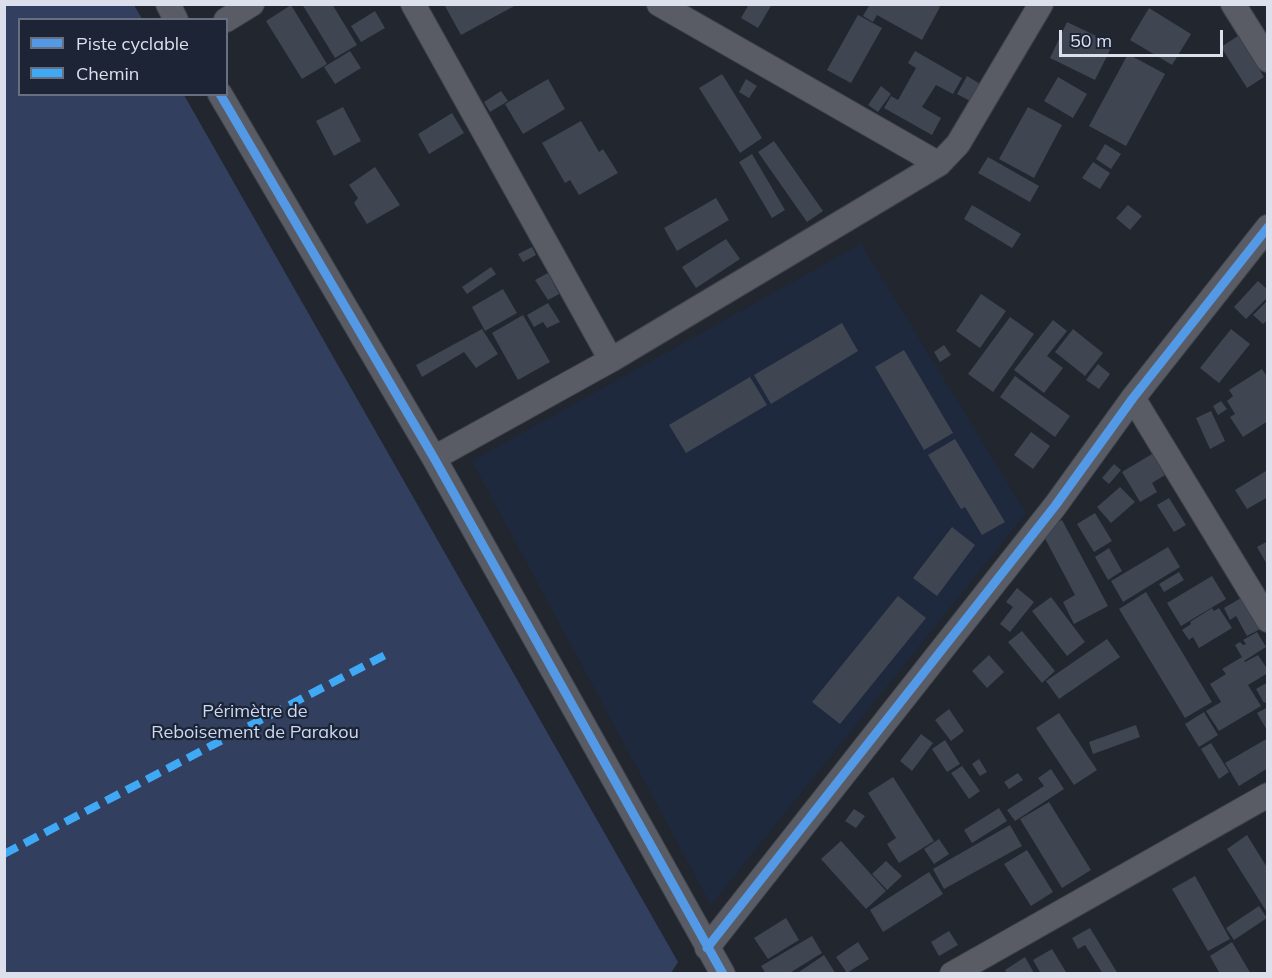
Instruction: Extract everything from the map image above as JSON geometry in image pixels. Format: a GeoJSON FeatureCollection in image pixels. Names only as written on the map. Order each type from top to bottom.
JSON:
{"type":"FeatureCollection","features":[{"type":"Feature","properties":{"kind":"street"},"geometry":{"type":"LineString","coordinates":[[168,4],[175,18]]}},
{"type":"Feature","properties":{"kind":"street"},"geometry":{"type":"LineString","coordinates":[[228,19],[252,4]]}},
{"type":"Feature","properties":{"kind":"street"},"geometry":{"type":"LineString","coordinates":[[413,4],[611,360]]}},
{"type":"Feature","properties":{"kind":"street"},"geometry":{"type":"LineString","coordinates":[[659,4],[939,164]]}},
{"type":"Feature","properties":{"kind":"street"},"geometry":{"type":"LineString","coordinates":[[1233,4],[1268,60]]}},
{"type":"Feature","properties":{"kind":"street"},"geometry":{"type":"LineString","coordinates":[[434,458],[611,360],[939,164],[958,144],[1031,8]]}},
{"type":"Feature","properties":{"kind":"street"},"geometry":{"type":"LineString","coordinates":[[221,96],[434,458],[723,974]]}},
{"type":"Feature","properties":{"kind":"street"},"geometry":{"type":"LineString","coordinates":[[707,948],[1055,506],[1133,398],[1268,226]]}},
{"type":"Feature","properties":{"kind":"street"},"geometry":{"type":"LineString","coordinates":[[1133,398],[1268,620]]}},
{"type":"Feature","properties":{"kind":"street"},"geometry":{"type":"LineString","coordinates":[[952,974],[1268,795]]}},
{"type":"Feature","properties":{"kind":"shaded area"},"geometry":{"type":"Polygon","coordinates":[[[861,244],[1026,513],[711,905],[472,461],[861,244]]]}},
{"type":"Feature","properties":{"kind":"green space","name":"Périmètre de Reboisement de Parakou"},"geometry":{"type":"Polygon","coordinates":[[[5,4],[134,5],[141,18],[18,18],[18,96],[185,96],[678,962],[671,973],[5,973],[5,4]]]}},
{"type":"Feature","properties":{"kind":"building"},"geometry":{"type":"Polygon","coordinates":[[[302,4],[332,4],[357,45],[335,58],[302,4]]]}},
{"type":"Feature","properties":{"kind":"building"},"geometry":{"type":"Polygon","coordinates":[[[447,4],[518,4],[461,35],[445,6],[447,4]]]}},
{"type":"Feature","properties":{"kind":"building"},"geometry":{"type":"Polygon","coordinates":[[[749,4],[772,4],[758,28],[741,18],[749,4]]]}},
{"type":"Feature","properties":{"kind":"building"},"geometry":{"type":"Polygon","coordinates":[[[870,4],[935,4],[940,7],[922,40],[877,15],[873,22],[863,16],[870,4]]]}},
{"type":"Feature","properties":{"kind":"building"},"geometry":{"type":"Polygon","coordinates":[[[291,5],[327,64],[302,79],[266,21],[291,5]]]}},
{"type":"Feature","properties":{"kind":"building"},"geometry":{"type":"Polygon","coordinates":[[[1149,8],[1191,34],[1172,65],[1130,40],[1149,8]]]}},
{"type":"Feature","properties":{"kind":"building"},"geometry":{"type":"Polygon","coordinates":[[[375,11],[385,28],[361,42],[351,26],[375,11]]]}},
{"type":"Feature","properties":{"kind":"building"},"geometry":{"type":"Polygon","coordinates":[[[858,15],[882,28],[851,83],[827,70],[858,15]]]}},
{"type":"Feature","properties":{"kind":"building"},"geometry":{"type":"Polygon","coordinates":[[[1067,22],[1113,44],[1095,80],[1050,58],[1067,22]]]}},
{"type":"Feature","properties":{"kind":"building"},"geometry":{"type":"Polygon","coordinates":[[[1238,36],[1264,77],[1247,88],[1221,47],[1238,36]]]}},
{"type":"Feature","properties":{"kind":"building"},"geometry":{"type":"Polygon","coordinates":[[[350,51],[361,68],[335,84],[324,67],[350,51]]]}},
{"type":"Feature","properties":{"kind":"building"},"geometry":{"type":"Polygon","coordinates":[[[915,51],[962,78],[953,94],[936,85],[922,107],[941,118],[932,135],[884,108],[891,96],[898,100],[916,68],[908,63],[915,51]]]}},
{"type":"Feature","properties":{"kind":"building"},"geometry":{"type":"Polygon","coordinates":[[[1128,54],[1165,74],[1126,146],[1089,126],[1128,54]]]}},
{"type":"Feature","properties":{"kind":"building"},"geometry":{"type":"Polygon","coordinates":[[[722,74],[762,138],[740,153],[699,88],[722,74]]]}},
{"type":"Feature","properties":{"kind":"building"},"geometry":{"type":"Polygon","coordinates":[[[967,76],[982,85],[972,102],[957,94],[967,76]]]}},
{"type":"Feature","properties":{"kind":"building"},"geometry":{"type":"Polygon","coordinates":[[[1058,77],[1087,94],[1073,118],[1044,101],[1058,77]]]}},
{"type":"Feature","properties":{"kind":"building"},"geometry":{"type":"Polygon","coordinates":[[[548,79],[565,109],[523,134],[505,104],[548,79]]]}},
{"type":"Feature","properties":{"kind":"building"},"geometry":{"type":"Polygon","coordinates":[[[746,79],[757,86],[749,98],[739,92],[746,79]]]}},
{"type":"Feature","properties":{"kind":"building"},"geometry":{"type":"Polygon","coordinates":[[[881,86],[891,94],[878,112],[868,105],[881,86]]]}},
{"type":"Feature","properties":{"kind":"building"},"geometry":{"type":"Polygon","coordinates":[[[501,91],[508,101],[490,112],[484,102],[501,91]]]}},
{"type":"Feature","properties":{"kind":"building"},"geometry":{"type":"Polygon","coordinates":[[[343,107],[361,141],[334,156],[316,121],[343,107]]]}},
{"type":"Feature","properties":{"kind":"building"},"geometry":{"type":"Polygon","coordinates":[[[1028,107],[1062,125],[1034,178],[999,159],[1028,107]]]}},
{"type":"Feature","properties":{"kind":"building"},"geometry":{"type":"Polygon","coordinates":[[[452,113],[464,133],[429,154],[418,134],[452,113]]]}},
{"type":"Feature","properties":{"kind":"building"},"geometry":{"type":"Polygon","coordinates":[[[581,121],[599,152],[603,149],[618,173],[579,195],[570,180],[565,183],[542,143],[581,121]]]}},
{"type":"Feature","properties":{"kind":"building"},"geometry":{"type":"Polygon","coordinates":[[[774,141],[823,211],[807,222],[758,152],[774,141]]]}},
{"type":"Feature","properties":{"kind":"building"},"geometry":{"type":"Polygon","coordinates":[[[1105,144],[1121,154],[1111,169],[1096,159],[1105,144]]]}},
{"type":"Feature","properties":{"kind":"building"},"geometry":{"type":"Polygon","coordinates":[[[752,154],[785,210],[772,218],[739,162],[752,154]]]}},
{"type":"Feature","properties":{"kind":"building"},"geometry":{"type":"Polygon","coordinates":[[[988,157],[1039,186],[1030,202],[978,173],[988,157]]]}},
{"type":"Feature","properties":{"kind":"building"},"geometry":{"type":"Polygon","coordinates":[[[1093,162],[1110,173],[1100,189],[1082,178],[1093,162]]]}},
{"type":"Feature","properties":{"kind":"building"},"geometry":{"type":"Polygon","coordinates":[[[375,167],[400,205],[367,224],[354,203],[358,198],[349,185],[375,167]]]}},
{"type":"Feature","properties":{"kind":"building"},"geometry":{"type":"Polygon","coordinates":[[[716,198],[729,220],[677,251],[664,228],[716,198]]]}},
{"type":"Feature","properties":{"kind":"building"},"geometry":{"type":"Polygon","coordinates":[[[972,205],[1021,234],[1012,248],[964,219],[972,205]]]}},
{"type":"Feature","properties":{"kind":"building"},"geometry":{"type":"Polygon","coordinates":[[[1128,205],[1142,216],[1130,230],[1116,218],[1128,205]]]}},
{"type":"Feature","properties":{"kind":"building"},"geometry":{"type":"Polygon","coordinates":[[[726,239],[740,259],[696,288],[682,267],[726,239]]]}},
{"type":"Feature","properties":{"kind":"building"},"geometry":{"type":"Polygon","coordinates":[[[532,247],[536,255],[523,262],[518,254],[532,247]]]}},
{"type":"Feature","properties":{"kind":"building"},"geometry":{"type":"Polygon","coordinates":[[[491,267],[496,274],[467,294],[462,287],[491,267]]]}},
{"type":"Feature","properties":{"kind":"building"},"geometry":{"type":"Polygon","coordinates":[[[548,273],[559,294],[548,300],[535,280],[548,273]]]}},
{"type":"Feature","properties":{"kind":"building"},"geometry":{"type":"Polygon","coordinates":[[[1258,281],[1268,290],[1268,297],[1246,319],[1234,307],[1258,281]]]}},
{"type":"Feature","properties":{"kind":"building"},"geometry":{"type":"Polygon","coordinates":[[[503,289],[517,313],[485,331],[472,307],[503,289]]]}},
{"type":"Feature","properties":{"kind":"building"},"geometry":{"type":"Polygon","coordinates":[[[981,294],[1006,311],[980,348],[956,331],[981,294]]]}},
{"type":"Feature","properties":{"kind":"building"},"geometry":{"type":"Polygon","coordinates":[[[1268,300],[1268,320],[1263,324],[1253,315],[1268,300]]]}},
{"type":"Feature","properties":{"kind":"building"},"geometry":{"type":"Polygon","coordinates":[[[548,303],[560,322],[547,328],[543,322],[534,327],[527,315],[548,303]]]}},
{"type":"Feature","properties":{"kind":"building"},"geometry":{"type":"Polygon","coordinates":[[[523,315],[550,362],[518,380],[492,333],[523,315]]]}},
{"type":"Feature","properties":{"kind":"building"},"geometry":{"type":"Polygon","coordinates":[[[1010,317],[1034,334],[993,392],[968,374],[1010,317]]]}},
{"type":"Feature","properties":{"kind":"building"},"geometry":{"type":"Polygon","coordinates":[[[1053,320],[1067,331],[1047,356],[1063,368],[1044,393],[1014,370],[1053,320]]]}},
{"type":"Feature","properties":{"kind":"building"},"geometry":{"type":"Polygon","coordinates":[[[842,323],[858,351],[771,404],[754,375],[842,323]]]}},
{"type":"Feature","properties":{"kind":"building"},"geometry":{"type":"Polygon","coordinates":[[[482,329],[498,354],[476,368],[464,352],[422,377],[416,365],[482,329]]]}},
{"type":"Feature","properties":{"kind":"building"},"geometry":{"type":"Polygon","coordinates":[[[1073,329],[1103,353],[1085,376],[1055,352],[1073,329]]]}},
{"type":"Feature","properties":{"kind":"building"},"geometry":{"type":"Polygon","coordinates":[[[1231,329],[1250,344],[1219,383],[1200,368],[1231,329]]]}},
{"type":"Feature","properties":{"kind":"building"},"geometry":{"type":"Polygon","coordinates":[[[944,345],[951,355],[940,362],[934,352],[944,345]]]}},
{"type":"Feature","properties":{"kind":"building"},"geometry":{"type":"Polygon","coordinates":[[[904,350],[953,433],[924,450],[875,367],[904,350]]]}},
{"type":"Feature","properties":{"kind":"building"},"geometry":{"type":"Polygon","coordinates":[[[1098,364],[1110,374],[1099,389],[1086,380],[1098,364]]]}},
{"type":"Feature","properties":{"kind":"building"},"geometry":{"type":"Polygon","coordinates":[[[1262,369],[1268,378],[1268,421],[1243,437],[1230,417],[1235,414],[1227,401],[1233,396],[1229,390],[1262,369]]]}},
{"type":"Feature","properties":{"kind":"building"},"geometry":{"type":"Polygon","coordinates":[[[1015,376],[1070,416],[1055,437],[1000,397],[1015,376]]]}},
{"type":"Feature","properties":{"kind":"building"},"geometry":{"type":"Polygon","coordinates":[[[750,377],[767,405],[686,453],[669,425],[750,377]]]}},
{"type":"Feature","properties":{"kind":"building"},"geometry":{"type":"Polygon","coordinates":[[[1221,401],[1227,409],[1218,415],[1213,406],[1221,401]]]}},
{"type":"Feature","properties":{"kind":"building"},"geometry":{"type":"Polygon","coordinates":[[[1211,411],[1225,441],[1210,449],[1196,418],[1211,411]]]}},
{"type":"Feature","properties":{"kind":"building"},"geometry":{"type":"Polygon","coordinates":[[[1031,432],[1050,446],[1033,469],[1014,455],[1031,432]]]}},
{"type":"Feature","properties":{"kind":"building"},"geometry":{"type":"Polygon","coordinates":[[[955,439],[1005,522],[982,535],[965,507],[961,509],[928,455],[955,439]]]}},
{"type":"Feature","properties":{"kind":"building"},"geometry":{"type":"Polygon","coordinates":[[[1152,454],[1165,475],[1152,483],[1157,492],[1140,502],[1122,472],[1152,454]]]}},
{"type":"Feature","properties":{"kind":"building"},"geometry":{"type":"Polygon","coordinates":[[[1114,464],[1121,470],[1109,484],[1102,478],[1114,464]]]}},
{"type":"Feature","properties":{"kind":"building"},"geometry":{"type":"Polygon","coordinates":[[[1266,471],[1268,497],[1247,509],[1235,490],[1266,471]]]}},
{"type":"Feature","properties":{"kind":"building"},"geometry":{"type":"Polygon","coordinates":[[[1120,487],[1135,502],[1111,523],[1097,507],[1120,487]]]}},
{"type":"Feature","properties":{"kind":"building"},"geometry":{"type":"Polygon","coordinates":[[[1169,498],[1186,525],[1174,532],[1157,505],[1169,498]]]}},
{"type":"Feature","properties":{"kind":"building"},"geometry":{"type":"Polygon","coordinates":[[[1095,513],[1112,541],[1094,552],[1077,524],[1095,513]]]}},
{"type":"Feature","properties":{"kind":"building"},"geometry":{"type":"Polygon","coordinates":[[[1062,520],[1108,606],[1074,624],[1063,602],[1075,595],[1041,531],[1062,520]]]}},
{"type":"Feature","properties":{"kind":"building"},"geometry":{"type":"Polygon","coordinates":[[[952,527],[975,545],[937,596],[913,578],[952,527]]]}},
{"type":"Feature","properties":{"kind":"building"},"geometry":{"type":"Polygon","coordinates":[[[1268,541],[1268,566],[1257,547],[1268,541]]]}},
{"type":"Feature","properties":{"kind":"building"},"geometry":{"type":"Polygon","coordinates":[[[1168,547],[1180,567],[1123,602],[1111,581],[1168,547]]]}},
{"type":"Feature","properties":{"kind":"building"},"geometry":{"type":"Polygon","coordinates":[[[1109,548],[1122,571],[1108,580],[1095,557],[1109,548]]]}},
{"type":"Feature","properties":{"kind":"building"},"geometry":{"type":"Polygon","coordinates":[[[1179,572],[1184,580],[1164,592],[1159,584],[1179,572]]]}},
{"type":"Feature","properties":{"kind":"building"},"geometry":{"type":"Polygon","coordinates":[[[1212,576],[1226,599],[1181,626],[1167,603],[1212,576]]]}},
{"type":"Feature","properties":{"kind":"building"},"geometry":{"type":"Polygon","coordinates":[[[1017,588],[1034,602],[1010,632],[1000,624],[1013,607],[1006,602],[1017,588]]]}},
{"type":"Feature","properties":{"kind":"building"},"geometry":{"type":"Polygon","coordinates":[[[1146,592],[1212,702],[1185,718],[1119,609],[1146,592]]]}},
{"type":"Feature","properties":{"kind":"building"},"geometry":{"type":"Polygon","coordinates":[[[1246,595],[1264,627],[1247,636],[1236,616],[1230,620],[1224,608],[1246,595]]]}},
{"type":"Feature","properties":{"kind":"building"},"geometry":{"type":"Polygon","coordinates":[[[898,596],[926,618],[840,724],[812,702],[898,596]]]}},
{"type":"Feature","properties":{"kind":"building"},"geometry":{"type":"Polygon","coordinates":[[[1051,597],[1085,642],[1067,656],[1032,611],[1051,597]]]}},
{"type":"Feature","properties":{"kind":"building"},"geometry":{"type":"Polygon","coordinates":[[[1212,608],[1214,611],[1219,608],[1232,628],[1199,648],[1193,637],[1189,640],[1182,630],[1212,608]]]}},
{"type":"Feature","properties":{"kind":"building"},"geometry":{"type":"Polygon","coordinates":[[[1022,631],[1055,671],[1042,683],[1008,642],[1022,631]]]}},
{"type":"Feature","properties":{"kind":"building"},"geometry":{"type":"Polygon","coordinates":[[[1257,632],[1266,647],[1244,661],[1258,655],[1268,670],[1268,673],[1248,685],[1261,706],[1219,731],[1206,711],[1221,702],[1210,684],[1226,674],[1222,669],[1242,657],[1235,645],[1240,642],[1243,645],[1246,644],[1243,640],[1257,632]]]}},
{"type":"Feature","properties":{"kind":"building"},"geometry":{"type":"Polygon","coordinates":[[[1107,639],[1120,657],[1059,699],[1046,681],[1107,639]]]}},
{"type":"Feature","properties":{"kind":"building"},"geometry":{"type":"Polygon","coordinates":[[[989,655],[1004,672],[987,688],[972,671],[989,655]]]}},
{"type":"Feature","properties":{"kind":"building"},"geometry":{"type":"Polygon","coordinates":[[[1268,682],[1268,701],[1264,703],[1256,689],[1268,682]]]}},
{"type":"Feature","properties":{"kind":"building"},"geometry":{"type":"Polygon","coordinates":[[[1268,707],[1268,732],[1257,713],[1268,707]]]}},
{"type":"Feature","properties":{"kind":"building"},"geometry":{"type":"Polygon","coordinates":[[[949,709],[964,731],[951,741],[935,720],[949,709]]]}},
{"type":"Feature","properties":{"kind":"building"},"geometry":{"type":"Polygon","coordinates":[[[1204,712],[1218,735],[1199,747],[1185,724],[1204,712]]]}},
{"type":"Feature","properties":{"kind":"building"},"geometry":{"type":"Polygon","coordinates":[[[1059,713],[1097,770],[1074,785],[1036,728],[1059,713]]]}},
{"type":"Feature","properties":{"kind":"building"},"geometry":{"type":"Polygon","coordinates":[[[1136,725],[1140,737],[1093,754],[1089,742],[1136,725]]]}},
{"type":"Feature","properties":{"kind":"building"},"geometry":{"type":"Polygon","coordinates":[[[921,734],[933,743],[912,771],[900,761],[921,734]]]}},
{"type":"Feature","properties":{"kind":"building"},"geometry":{"type":"Polygon","coordinates":[[[1268,738],[1268,768],[1239,786],[1225,763],[1268,738]]]}},
{"type":"Feature","properties":{"kind":"building"},"geometry":{"type":"Polygon","coordinates":[[[945,740],[960,764],[947,772],[932,749],[945,740]]]}},
{"type":"Feature","properties":{"kind":"building"},"geometry":{"type":"Polygon","coordinates":[[[1211,743],[1229,772],[1219,779],[1201,749],[1211,743]]]}},
{"type":"Feature","properties":{"kind":"building"},"geometry":{"type":"Polygon","coordinates":[[[979,759],[987,772],[980,776],[972,764],[979,759]]]}},
{"type":"Feature","properties":{"kind":"building"},"geometry":{"type":"Polygon","coordinates":[[[962,766],[980,791],[969,799],[951,773],[962,766]]]}},
{"type":"Feature","properties":{"kind":"building"},"geometry":{"type":"Polygon","coordinates":[[[1051,769],[1064,789],[1015,821],[1007,810],[1044,786],[1038,778],[1051,769]]]}},
{"type":"Feature","properties":{"kind":"building"},"geometry":{"type":"Polygon","coordinates":[[[1018,773],[1023,780],[1009,789],[1004,782],[1018,773]]]}},
{"type":"Feature","properties":{"kind":"building"},"geometry":{"type":"Polygon","coordinates":[[[893,777],[934,841],[899,863],[887,844],[896,838],[868,793],[893,777]]]}},
{"type":"Feature","properties":{"kind":"building"},"geometry":{"type":"Polygon","coordinates":[[[1049,802],[1091,870],[1062,888],[1020,819],[1049,802]]]}},
{"type":"Feature","properties":{"kind":"building"},"geometry":{"type":"Polygon","coordinates":[[[999,808],[1007,821],[972,843],[964,830],[999,808]]]}},
{"type":"Feature","properties":{"kind":"building"},"geometry":{"type":"Polygon","coordinates":[[[854,809],[865,816],[856,828],[845,821],[854,809]]]}},
{"type":"Feature","properties":{"kind":"building"},"geometry":{"type":"Polygon","coordinates":[[[1010,825],[1022,846],[944,889],[933,869],[1010,825]]]}},
{"type":"Feature","properties":{"kind":"building"},"geometry":{"type":"Polygon","coordinates":[[[1247,835],[1268,869],[1268,914],[1227,849],[1247,835]]]}},
{"type":"Feature","properties":{"kind":"building"},"geometry":{"type":"Polygon","coordinates":[[[939,839],[949,854],[934,864],[924,849],[939,839]]]}},
{"type":"Feature","properties":{"kind":"building"},"geometry":{"type":"Polygon","coordinates":[[[841,841],[886,891],[866,909],[821,859],[841,841]]]}},
{"type":"Feature","properties":{"kind":"building"},"geometry":{"type":"Polygon","coordinates":[[[1027,850],[1053,892],[1031,906],[1004,864],[1027,850]]]}},
{"type":"Feature","properties":{"kind":"building"},"geometry":{"type":"Polygon","coordinates":[[[886,861],[902,876],[887,890],[872,874],[886,861]]]}},
{"type":"Feature","properties":{"kind":"building"},"geometry":{"type":"Polygon","coordinates":[[[929,872],[943,894],[883,932],[870,910],[929,872]]]}},
{"type":"Feature","properties":{"kind":"building"},"geometry":{"type":"Polygon","coordinates":[[[1195,876],[1230,939],[1208,951],[1172,889],[1195,876]]]}},
{"type":"Feature","properties":{"kind":"building"},"geometry":{"type":"Polygon","coordinates":[[[1259,906],[1267,918],[1234,940],[1226,928],[1259,906]]]}},
{"type":"Feature","properties":{"kind":"building"},"geometry":{"type":"Polygon","coordinates":[[[786,918],[799,940],[768,959],[754,938],[786,918]]]}},
{"type":"Feature","properties":{"kind":"building"},"geometry":{"type":"Polygon","coordinates":[[[1090,928],[1118,974],[1103,974],[1085,945],[1078,949],[1072,938],[1090,928]]]}},
{"type":"Feature","properties":{"kind":"building"},"geometry":{"type":"Polygon","coordinates":[[[949,931],[958,945],[939,956],[931,942],[949,931]]]}},
{"type":"Feature","properties":{"kind":"building"},"geometry":{"type":"Polygon","coordinates":[[[812,936],[822,953],[788,974],[766,974],[761,966],[812,936]]]}},
{"type":"Feature","properties":{"kind":"building"},"geometry":{"type":"Polygon","coordinates":[[[858,942],[869,959],[847,973],[836,957],[858,942]]]}},
{"type":"Feature","properties":{"kind":"building"},"geometry":{"type":"Polygon","coordinates":[[[1232,942],[1251,974],[1220,974],[1210,956],[1232,942]]]}},
{"type":"Feature","properties":{"kind":"building"},"geometry":{"type":"Polygon","coordinates":[[[1052,949],[1066,972],[1041,974],[1033,960],[1052,949]]]}},
{"type":"Feature","properties":{"kind":"building"},"geometry":{"type":"Polygon","coordinates":[[[824,955],[836,974],[796,974],[824,955]]]}},
{"type":"Feature","properties":{"kind":"building"},"geometry":{"type":"Polygon","coordinates":[[[1025,957],[1034,973],[1007,974],[1005,970],[1025,957]]]}},
{"type":"Feature","properties":{"kind":"marked path"},"geometry":{"type":"LineString","coordinates":[[4,854],[389,653]]}},
{"type":"Feature","properties":{"kind":"cycle path"},"geometry":{"type":"LineString","coordinates":[[221,96],[434,458],[723,974]]}},
{"type":"Feature","properties":{"kind":"cycle path"},"geometry":{"type":"LineString","coordinates":[[707,948],[1055,506],[1133,398],[1268,227]]}}]}
